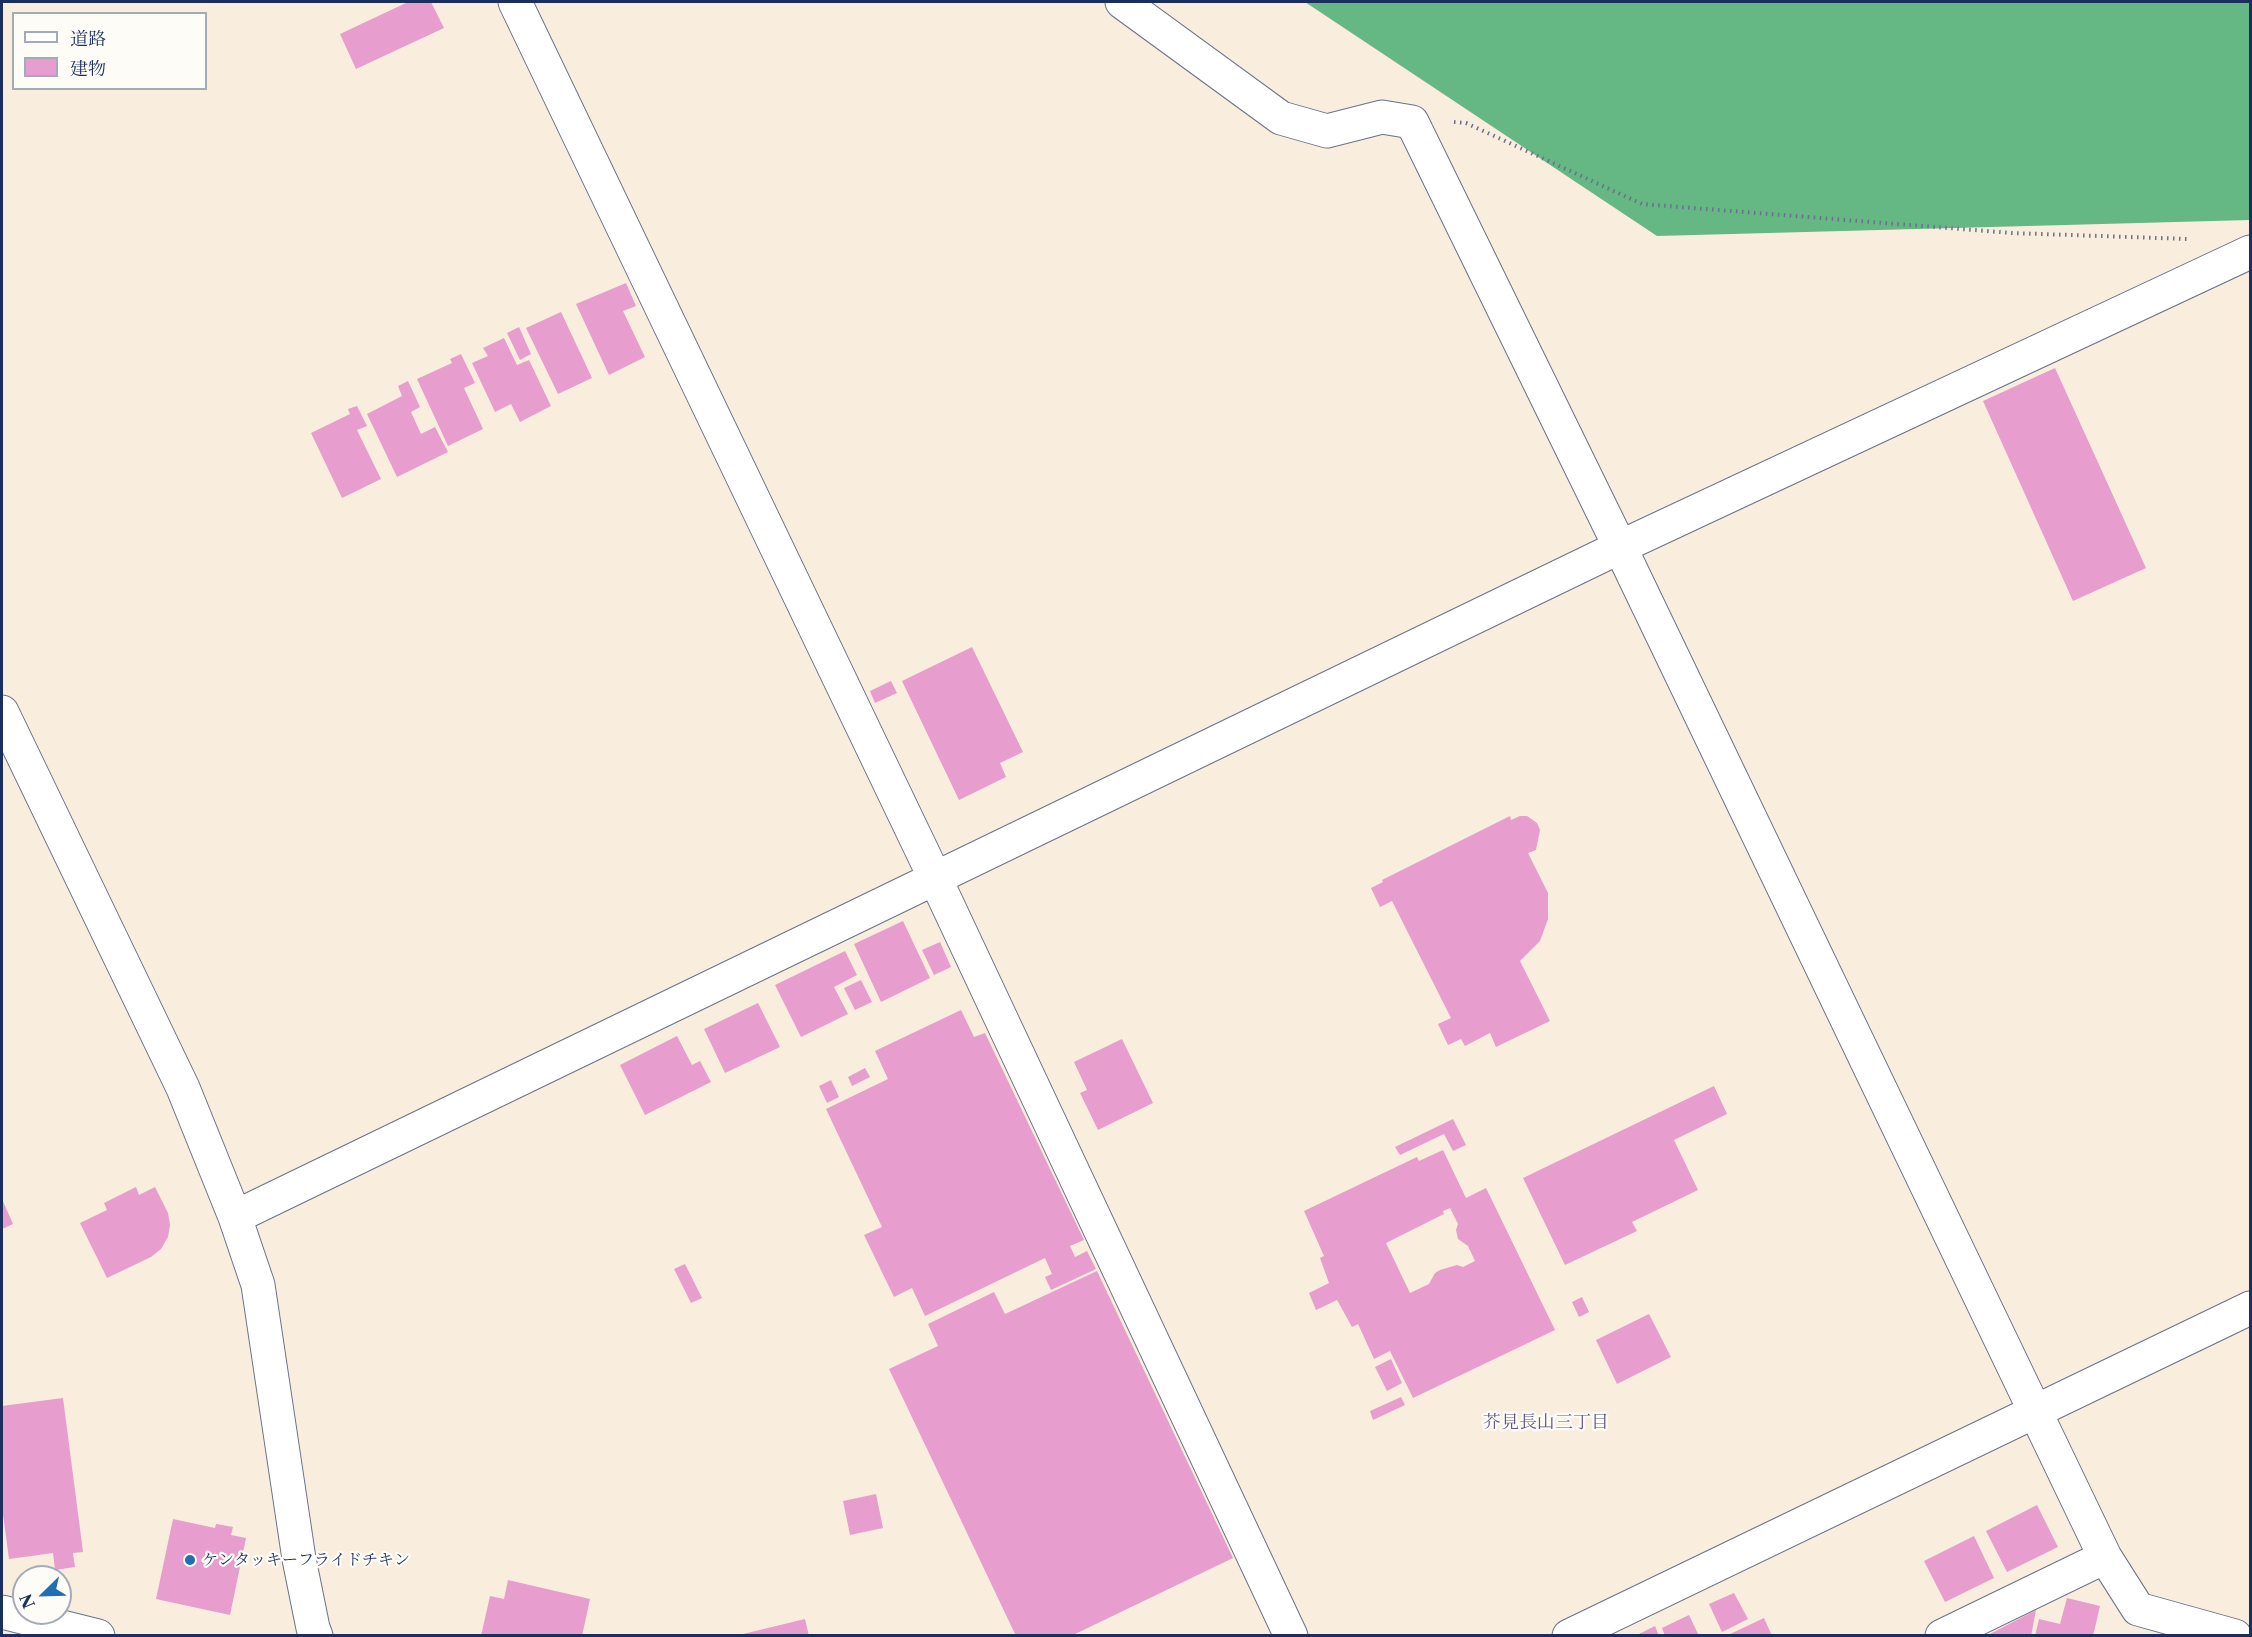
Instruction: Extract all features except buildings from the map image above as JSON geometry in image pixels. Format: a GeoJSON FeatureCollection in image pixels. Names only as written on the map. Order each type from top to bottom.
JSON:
{"type":"FeatureCollection","features":[{"type":"Feature","properties":{"kind":"main road"},"geometry":{"type":"LineString","coordinates":[[515,2],[935,878],[1291,1635]]}},
{"type":"Feature","properties":{"kind":"main road"},"geometry":{"type":"LineString","coordinates":[[1122,2],[1281,118],[1327,131],[1382,117],[1412,122],[1620,547],[2105,1557],[2132,1622],[2235,1635]]}},
{"type":"Feature","properties":{"kind":"main road"},"geometry":{"type":"LineString","coordinates":[[235,1217],[1620,547],[2250,252]]}},
{"type":"Feature","properties":{"kind":"main road"},"geometry":{"type":"LineString","coordinates":[[2,712],[183,1088],[235,1217],[258,1285],[299,1559],[316,1635]]}},
{"type":"Feature","properties":{"kind":"main road"},"geometry":{"type":"LineString","coordinates":[[1569,1635],[2250,1308]]}},
{"type":"Feature","properties":{"kind":"main road"},"geometry":{"type":"LineString","coordinates":[[1942,1635],[2105,1557]]}},
{"type":"Feature","properties":{"kind":"main road"},"geometry":{"type":"LineString","coordinates":[[2,1612],[98,1635]]}},
{"type":"Feature","properties":{"kind":"path"},"geometry":{"type":"LineString","coordinates":[[1412,122],[1466,123],[1642,204],[2012,233],[2191,240]]}},
{"type":"Feature","properties":{"kind":"green space"},"geometry":{"type":"Polygon","coordinates":[[[1305,2],[2250,2],[2250,220],[1657,236],[1305,2]]]}},
{"type":"Feature","properties":{"kind":"place","name":"ケンタッキーフライドチキン"},"geometry":{"type":"Point","coordinates":[190,1560]}},
{"type":"Feature","properties":{"kind":"district","name":"芥見長山三丁目"},"geometry":{"type":"Point","coordinates":[1546,1423]}}]}
